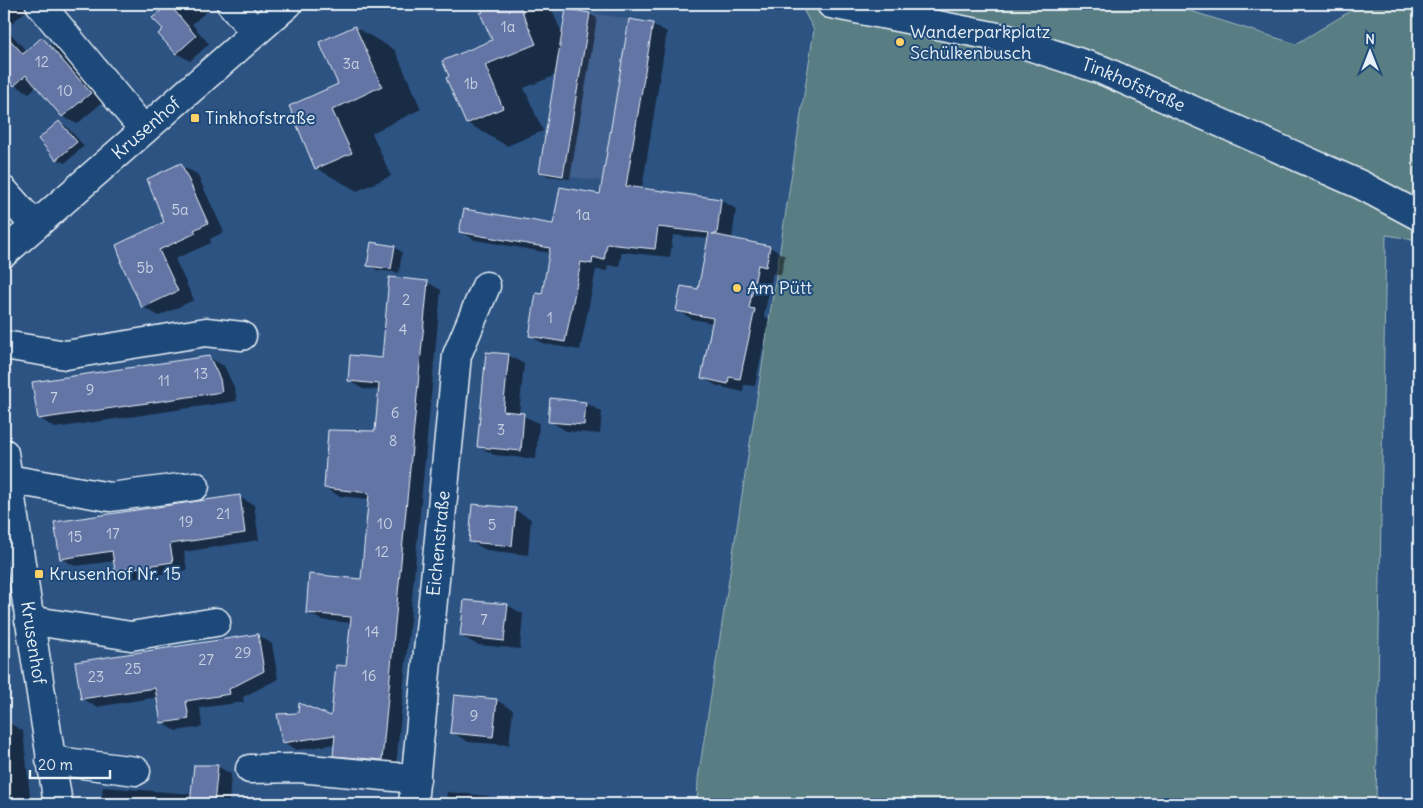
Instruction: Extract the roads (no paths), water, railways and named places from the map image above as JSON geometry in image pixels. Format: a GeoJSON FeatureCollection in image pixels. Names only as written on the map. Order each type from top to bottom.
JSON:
{"type":"FeatureCollection","features":[{"type":"Feature","properties":{"kind":"street"},"geometry":{"type":"LineString","coordinates":[[40,4],[144,130]]}},
{"type":"Feature","properties":{"kind":"street"},"geometry":{"type":"LineString","coordinates":[[231,4],[256,32]]}},
{"type":"Feature","properties":{"kind":"street","name":"Krusenhof"},"geometry":{"type":"LineString","coordinates":[[4,254],[288,4]]}},
{"type":"Feature","properties":{"kind":"street","name":"Tinkhofstraße"},"geometry":{"type":"LineString","coordinates":[[831,4],[1008,39],[1102,70],[1353,182],[1419,216]]}},
{"type":"Feature","properties":{"kind":"street"},"geometry":{"type":"LineString","coordinates":[[4,191],[35,226]]}},
{"type":"Feature","properties":{"kind":"street","name":"Eichenstraße"},"geometry":{"type":"LineString","coordinates":[[414,792],[457,355],[486,286]]}},
{"type":"Feature","properties":{"kind":"street"},"geometry":{"type":"LineString","coordinates":[[4,344],[66,355],[206,332],[242,336]]}},
{"type":"Feature","properties":{"kind":"street","name":"Krusenhof"},"geometry":{"type":"LineString","coordinates":[[4,453],[58,804]]}},
{"type":"Feature","properties":{"kind":"street"},"geometry":{"type":"LineString","coordinates":[[8,480],[110,497],[196,486]]}},
{"type":"Feature","properties":{"kind":"street"},"geometry":{"type":"LineString","coordinates":[[29,620],[131,636],[216,622]]}},
{"type":"Feature","properties":{"kind":"street"},"geometry":{"type":"LineString","coordinates":[[50,760],[136,771]]}},
{"type":"Feature","properties":{"kind":"street"},"geometry":{"type":"LineString","coordinates":[[250,769],[299,768],[414,792]]}},
{"type":"Feature","properties":{"kind":"place","name":"Wanderparkplatz Schülkenbusch"},"geometry":{"type":"Point","coordinates":[900,42]}},
{"type":"Feature","properties":{"kind":"place","name":"Tinkhofstraße"},"geometry":{"type":"Point","coordinates":[195,118]}},
{"type":"Feature","properties":{"kind":"place","name":"Am Pütt"},"geometry":{"type":"Point","coordinates":[737,288]}},
{"type":"Feature","properties":{"kind":"place","name":"Krusenhof Nr. 15"},"geometry":{"type":"Point","coordinates":[39,574]}}]}
